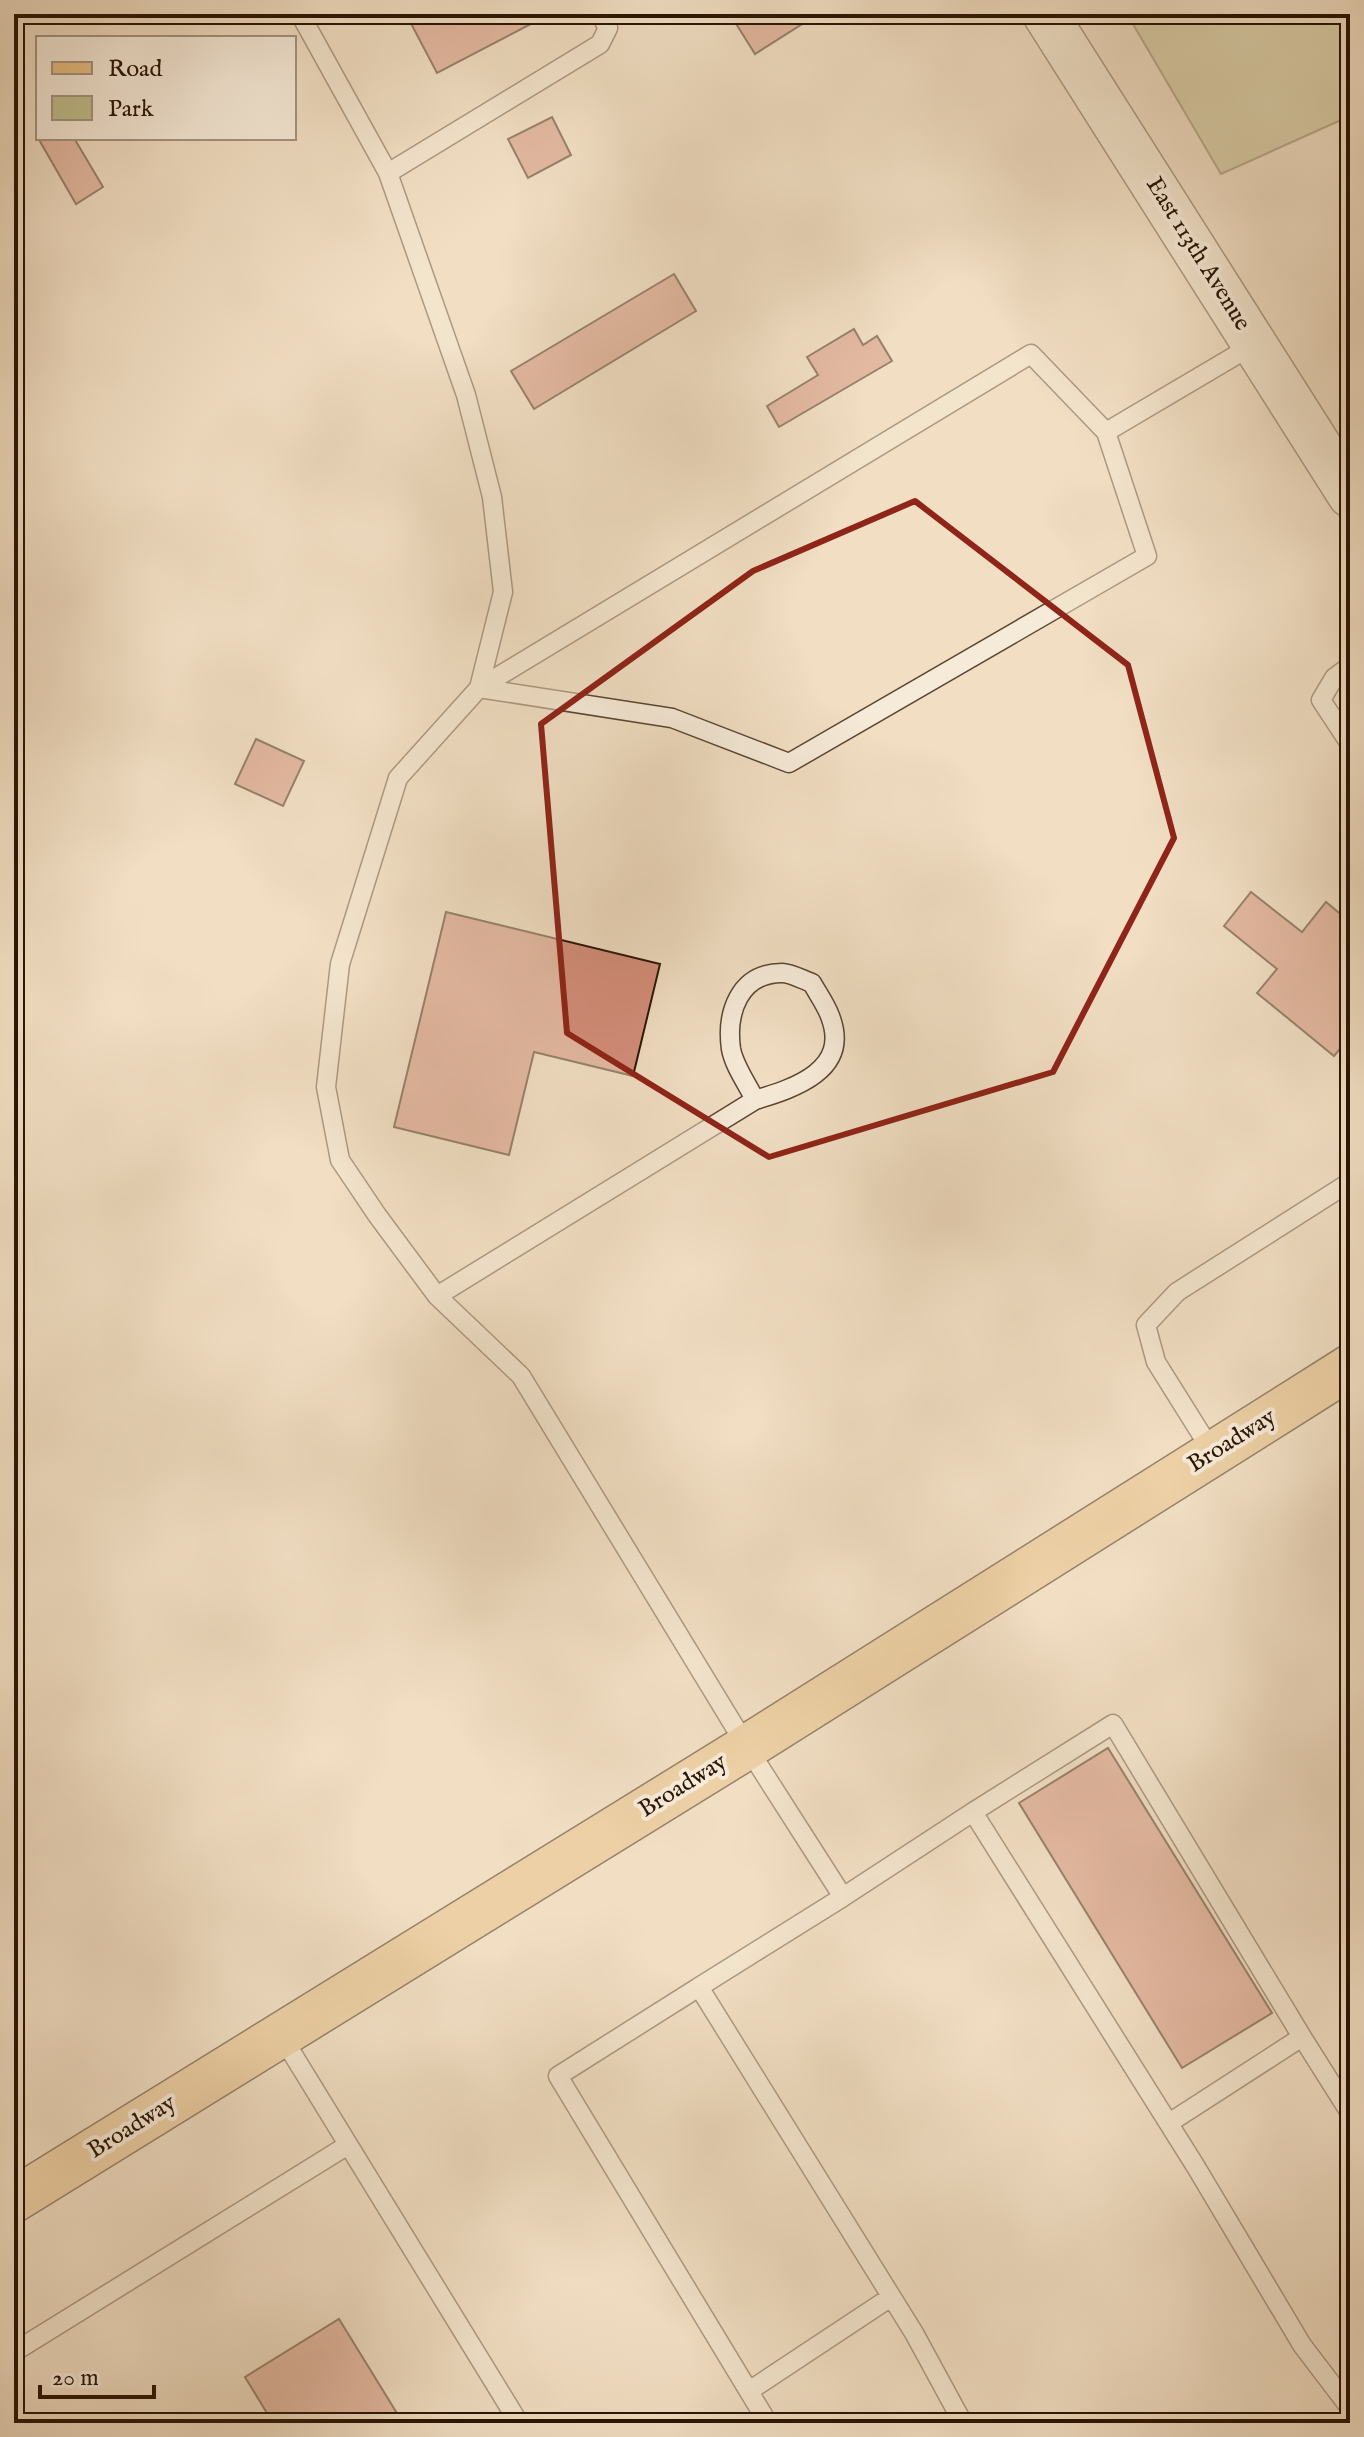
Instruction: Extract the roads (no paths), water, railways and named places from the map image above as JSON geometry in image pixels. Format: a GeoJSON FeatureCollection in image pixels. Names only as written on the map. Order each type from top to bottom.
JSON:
{"type":"FeatureCollection","features":[{"type":"Feature","properties":{"kind":"main road","name":"Broadway"},"geometry":{"type":"LineString","coordinates":[[14,2200],[747,1747],[1350,1367]]}},
{"type":"Feature","properties":{"kind":"street","name":"East 113th Avenue"},"geometry":{"type":"LineString","coordinates":[[1045,14],[1350,495]]}},
{"type":"Feature","properties":{"kind":"lane"},"geometry":{"type":"LineString","coordinates":[[300,14],[388,173],[466,395],[492,497],[503,592],[479,688]]}},
{"type":"Feature","properties":{"kind":"lane"},"geometry":{"type":"LineString","coordinates":[[388,173],[600,44],[608,28],[600,14]]}},
{"type":"Feature","properties":{"kind":"lane"},"geometry":{"type":"LineString","coordinates":[[1106,432],[1255,344]]}},
{"type":"Feature","properties":{"kind":"lane"},"geometry":{"type":"LineString","coordinates":[[479,688],[672,718],[789,763],[1147,556],[1106,432],[1031,354],[479,688],[398,778],[340,964],[326,1087],[340,1160],[437,1296],[521,1376],[747,1747],[843,1897]]}},
{"type":"Feature","properties":{"kind":"lane"},"geometry":{"type":"LineString","coordinates":[[1350,666],[1334,678],[1321,700],[1350,744]]}},
{"type":"Feature","properties":{"kind":"lane"},"geometry":{"type":"LineString","coordinates":[[437,1296],[755,1100],[796,1088],[828,1063],[836,1042],[831,1017],[812,983],[784,973],[756,980],[738,995],[730,1019],[731,1053],[755,1100]]}},
{"type":"Feature","properties":{"kind":"lane"},"geometry":{"type":"LineString","coordinates":[[1213,1453],[1156,1362],[1146,1325],[1177,1292],[1350,1182]]}},
{"type":"Feature","properties":{"kind":"lane"},"geometry":{"type":"LineString","coordinates":[[768,2423],[558,2076],[1113,1724],[1350,2113]]}},
{"type":"Feature","properties":{"kind":"lane"},"geometry":{"type":"LineString","coordinates":[[973,1812],[1169,2123],[1302,2345],[1350,2408]]}},
{"type":"Feature","properties":{"kind":"lane"},"geometry":{"type":"LineString","coordinates":[[699,1987],[891,2297],[963,2423]]}},
{"type":"Feature","properties":{"kind":"lane"},"geometry":{"type":"LineString","coordinates":[[281,2035],[519,2423]]}},
{"type":"Feature","properties":{"kind":"lane"},"geometry":{"type":"LineString","coordinates":[[1169,2123],[1302,2037]]}},
{"type":"Feature","properties":{"kind":"lane"},"geometry":{"type":"LineString","coordinates":[[14,2352],[348,2145]]}},
{"type":"Feature","properties":{"kind":"lane"},"geometry":{"type":"LineString","coordinates":[[749,2391],[891,2297]]}}]}
